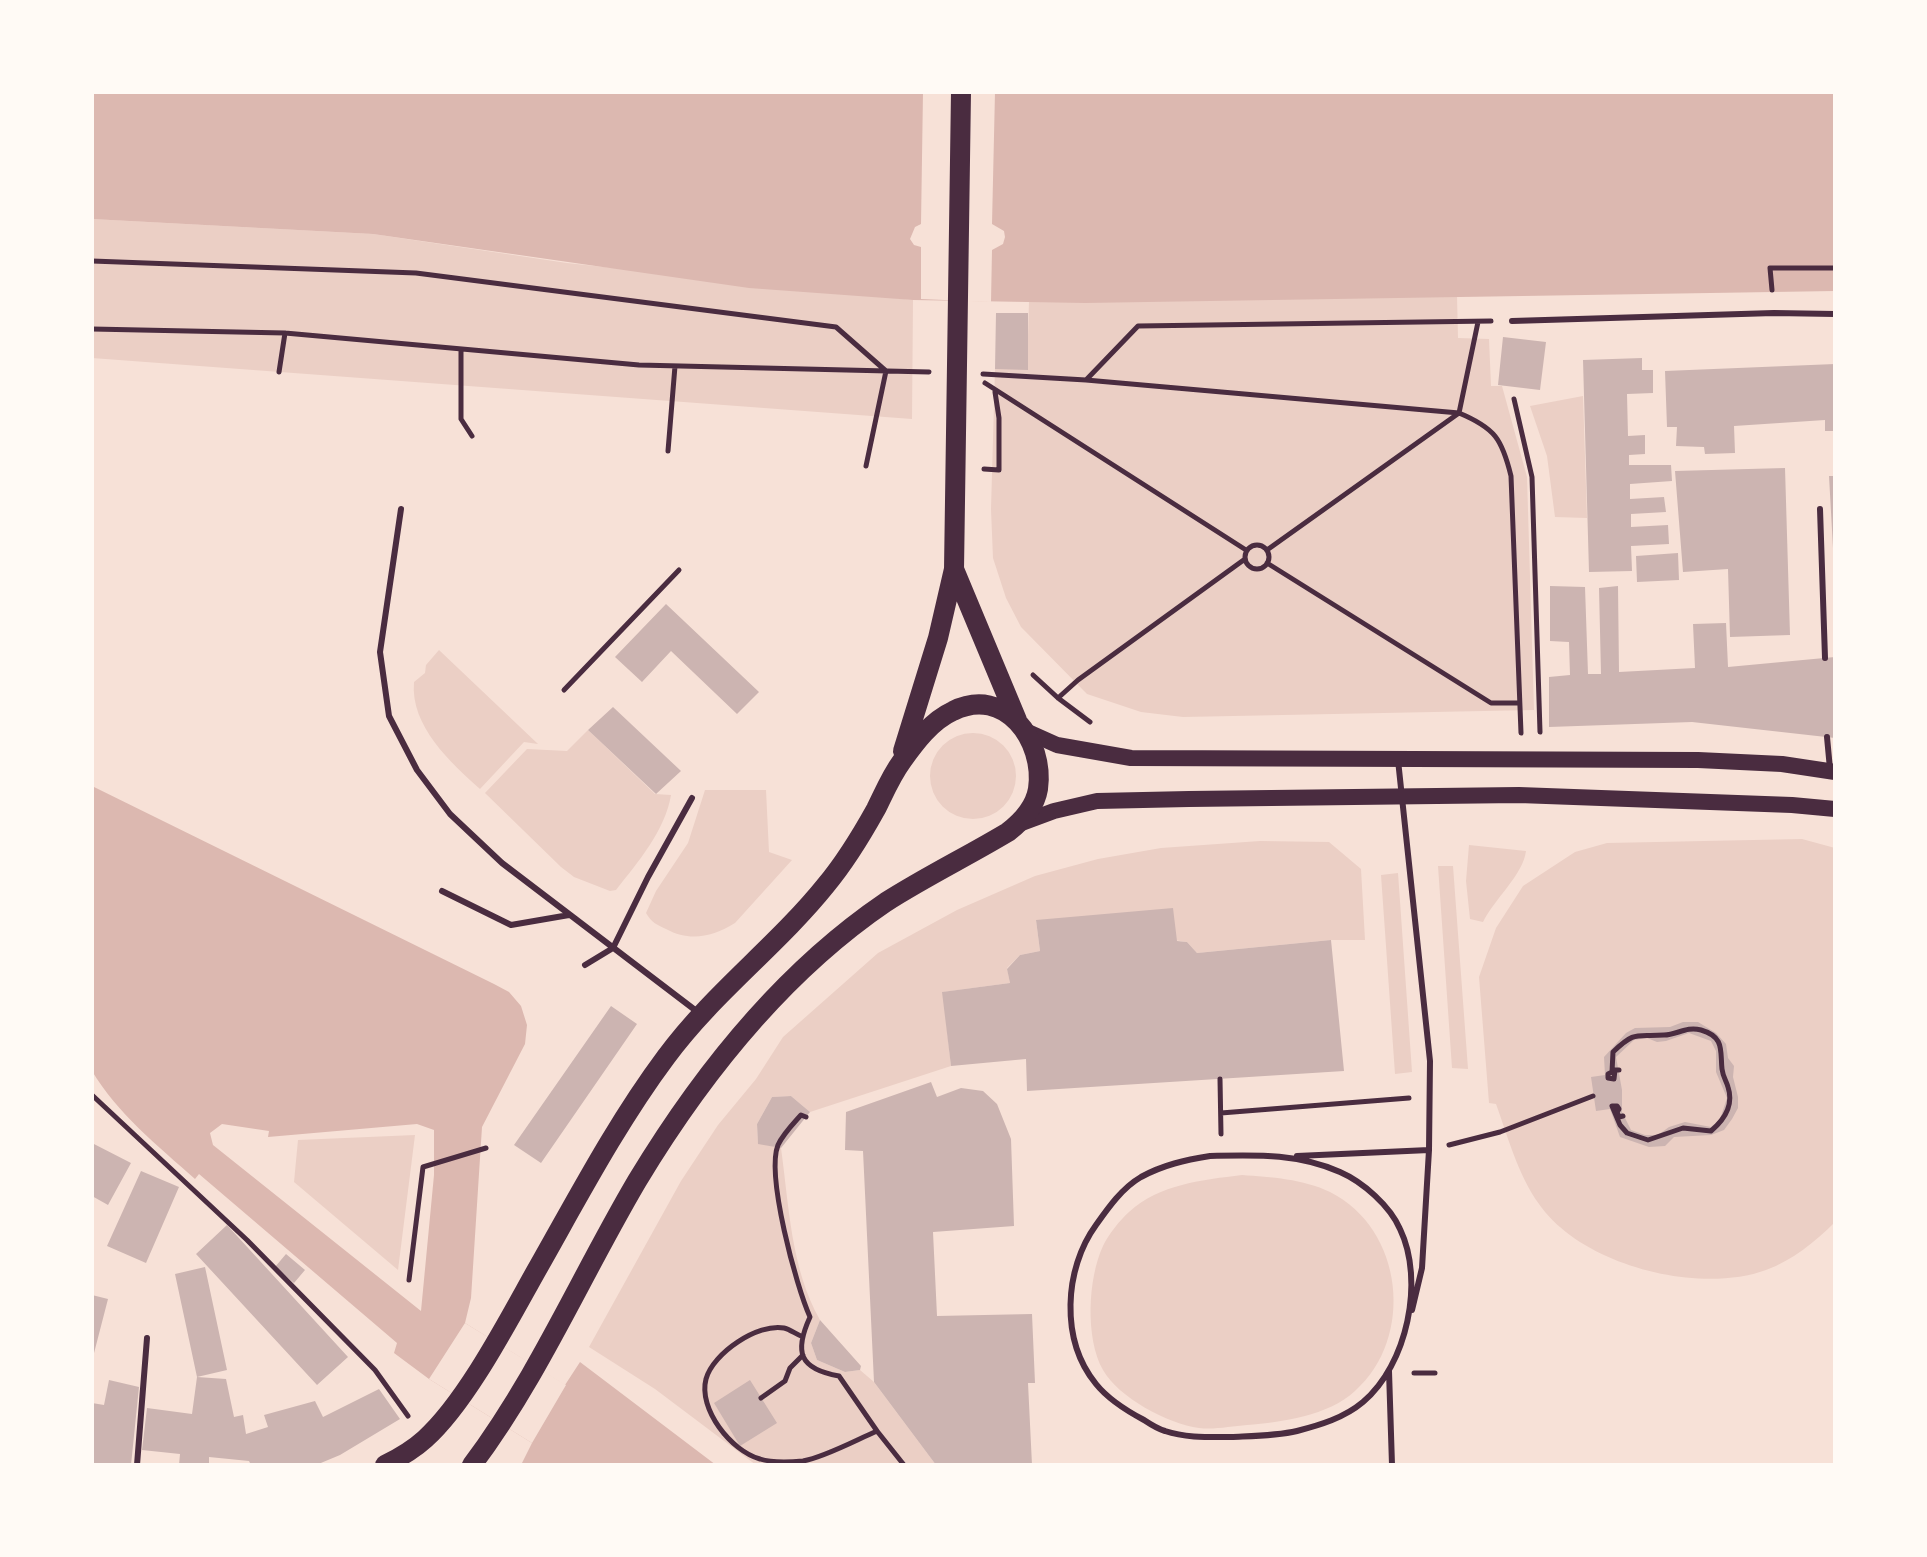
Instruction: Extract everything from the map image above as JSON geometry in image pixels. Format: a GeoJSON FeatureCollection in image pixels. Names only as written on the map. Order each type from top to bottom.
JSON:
{"type":"FeatureCollection","features":[{"type":"Feature","properties":{"kind":"main road"},"geometry":{"type":"LineString","coordinates":[[898,766],[938,638],[954,569],[961,92]]}},
{"type":"Feature","properties":{"kind":"main road"},"geometry":{"type":"LineString","coordinates":[[954,569],[1039,767],[1038,792],[1019,824]]}},
{"type":"Feature","properties":{"kind":"main road"},"geometry":{"type":"LineString","coordinates":[[385,1465],[409,1452],[440,1425],[460,1398],[666,1057],[701,1014],[824,888],[849,856],[898,766],[917,740],[953,710],[987,704],[1008,712],[1022,726],[1057,745],[1131,758],[1698,760],[1782,764],[1833,771]]}},
{"type":"Feature","properties":{"kind":"main road"},"geometry":{"type":"LineString","coordinates":[[473,1465],[536,1367],[637,1182],[724,1055],[776,996],[837,941],[887,902],[1019,824],[1054,811],[1097,801],[1400,795],[1546,796],[1835,809]]}},
{"type":"Feature","properties":{"kind":"lane"},"geometry":{"type":"LineString","coordinates":[[1512,321],[1835,314]]}},
{"type":"Feature","properties":{"kind":"lane"},"geometry":{"type":"LineString","coordinates":[[401,509],[380,652],[389,716],[417,770],[450,814],[502,863],[701,1014]]}},
{"type":"Feature","properties":{"kind":"lane"},"geometry":{"type":"LineString","coordinates":[[1820,509],[1825,658]]}},
{"type":"Feature","properties":{"kind":"lane"},"geometry":{"type":"LineString","coordinates":[[1827,737],[1833,771]]}},
{"type":"Feature","properties":{"kind":"lane"},"geometry":{"type":"LineString","coordinates":[[1398,758],[1430,1061],[1430,1096],[1429,1150],[1422,1268],[1406,1333],[1389,1371],[1363,1402],[1330,1422],[1292,1432],[1204,1438],[1164,1431],[1127,1412],[1096,1383],[1078,1352],[1070,1316],[1073,1278],[1084,1242],[1112,1203],[1138,1179],[1176,1162],[1210,1156],[1429,1150]]}},
{"type":"Feature","properties":{"kind":"lane"},"geometry":{"type":"LineString","coordinates":[[585,965],[613,948],[692,798]]}},
{"type":"Feature","properties":{"kind":"lane"},"geometry":{"type":"LineString","coordinates":[[442,891],[511,925],[569,915]]}},
{"type":"Feature","properties":{"kind":"lane"},"geometry":{"type":"LineString","coordinates":[[1292,1156],[1342,1173],[1381,1200],[1401,1229],[1411,1285],[1406,1333]]}},
{"type":"Feature","properties":{"kind":"lane"},"geometry":{"type":"LineString","coordinates":[[137,1465],[147,1338]]}},
{"type":"Feature","properties":{"kind":"lane"},"geometry":{"type":"LineString","coordinates":[[1389,1371],[1392,1465]]}},
{"type":"Feature","properties":{"kind":"path"},"geometry":{"type":"LineString","coordinates":[[92,261],[416,273],[836,327],[886,371]]}},
{"type":"Feature","properties":{"kind":"path"},"geometry":{"type":"LineString","coordinates":[[1772,291],[1770,268],[1835,268]]}},
{"type":"Feature","properties":{"kind":"path"},"geometry":{"type":"LineString","coordinates":[[1086,380],[1138,326],[1478,322],[1459,413],[1267,550]]}},
{"type":"Feature","properties":{"kind":"path"},"geometry":{"type":"LineString","coordinates":[[92,329],[285,333],[675,366],[942,373]]}},
{"type":"Feature","properties":{"kind":"path"},"geometry":{"type":"LineString","coordinates":[[279,372],[285,333]]}},
{"type":"Feature","properties":{"kind":"path"},"geometry":{"type":"LineString","coordinates":[[461,350],[461,419],[472,436]]}},
{"type":"Feature","properties":{"kind":"path"},"geometry":{"type":"LineString","coordinates":[[668,451],[675,366]]}},
{"type":"Feature","properties":{"kind":"path"},"geometry":{"type":"LineString","coordinates":[[866,466],[886,371]]}},
{"type":"Feature","properties":{"kind":"path"},"geometry":{"type":"LineString","coordinates":[[971,373],[1086,380],[1459,413],[1494,432],[1505,450],[1511,476],[1521,733]]}},
{"type":"Feature","properties":{"kind":"path"},"geometry":{"type":"LineString","coordinates":[[999,470],[999,418],[995,391],[1246,550]]}},
{"type":"Feature","properties":{"kind":"path"},"geometry":{"type":"LineString","coordinates":[[1514,399],[1532,477],[1542,761]]}},
{"type":"Feature","properties":{"kind":"path"},"geometry":{"type":"LineString","coordinates":[[1246,550],[1258,545],[1267,550]]}},
{"type":"Feature","properties":{"kind":"path"},"geometry":{"type":"LineString","coordinates":[[1246,550],[1248,565],[1256,569],[1267,563]]}},
{"type":"Feature","properties":{"kind":"path"},"geometry":{"type":"LineString","coordinates":[[1267,550],[1267,563]]}},
{"type":"Feature","properties":{"kind":"path"},"geometry":{"type":"LineString","coordinates":[[1058,698],[1078,680],[1245,559]]}},
{"type":"Feature","properties":{"kind":"path"},"geometry":{"type":"LineString","coordinates":[[1267,563],[1491,703],[1519,703]]}},
{"type":"Feature","properties":{"kind":"path"},"geometry":{"type":"LineString","coordinates":[[564,690],[679,570]]}},
{"type":"Feature","properties":{"kind":"path"},"geometry":{"type":"LineString","coordinates":[[1026,666],[1058,698],[1097,727]]}},
{"type":"Feature","properties":{"kind":"path"},"geometry":{"type":"LineString","coordinates":[[1615,1072],[1613,1052],[1639,1034],[1665,1036],[1688,1028],[1703,1030],[1721,1044],[1723,1053],[1721,1065],[1730,1098],[1722,1122],[1711,1131],[1683,1128],[1648,1140],[1627,1133],[1615,1112],[1619,1117],[1623,1116]]}},
{"type":"Feature","properties":{"kind":"path"},"geometry":{"type":"LineString","coordinates":[[1220,1079],[1221,1129]]}},
{"type":"Feature","properties":{"kind":"path"},"geometry":{"type":"LineString","coordinates":[[92,1095],[247,1240],[375,1370],[404,1409]]}},
{"type":"Feature","properties":{"kind":"path"},"geometry":{"type":"LineString","coordinates":[[1221,1113],[1430,1096]]}},
{"type":"Feature","properties":{"kind":"path"},"geometry":{"type":"LineString","coordinates":[[1429,1150],[1500,1132],[1593,1096]]}},
{"type":"Feature","properties":{"kind":"path"},"geometry":{"type":"LineString","coordinates":[[806,1117],[801,1115],[777,1148],[777,1178],[784,1230],[798,1289],[810,1317],[801,1336],[800,1348],[807,1365],[822,1373],[839,1376],[904,1465]]}},
{"type":"Feature","properties":{"kind":"path"},"geometry":{"type":"LineString","coordinates":[[409,1280],[423,1167],[486,1148]]}},
{"type":"Feature","properties":{"kind":"path"},"geometry":{"type":"LineString","coordinates":[[801,1336],[783,1328],[757,1332],[718,1358],[706,1380],[708,1405],[719,1429],[736,1447],[760,1459],[807,1463],[877,1431]]}},
{"type":"Feature","properties":{"kind":"path"},"geometry":{"type":"LineString","coordinates":[[761,1398],[785,1381],[790,1368],[803,1355]]}},
{"type":"Feature","properties":{"kind":"path"},"geometry":{"type":"LineString","coordinates":[[712,1414],[718,1409]]}},
{"type":"Feature","properties":{"kind":"shaded area"},"geometry":{"type":"Polygon","coordinates":[[[92,92],[1835,92],[1835,291],[1085,303],[913,300],[749,288],[373,234],[92,219],[92,92]]]}},
{"type":"Feature","properties":{"kind":"shaded area"},"geometry":{"type":"Polygon","coordinates":[[[92,219],[373,234],[567,263],[913,300],[912,419],[92,358],[92,219]]]}},
{"type":"Feature","properties":{"kind":"shaded area"},"geometry":{"type":"Polygon","coordinates":[[[1457,296],[1458,338],[1489,339],[1491,386],[1502,386],[1527,477],[1534,710],[1183,717],[1141,712],[1087,694],[1021,627],[1006,598],[993,558],[991,509],[995,369],[1027,369],[1029,302],[1457,296]]]}},
{"type":"Feature","properties":{"kind":"shaded area"},"geometry":{"type":"Polygon","coordinates":[[[1583,396],[1587,518],[1555,517],[1547,456],[1530,406],[1583,396]]]}},
{"type":"Feature","properties":{"kind":"shaded area"},"geometry":{"type":"Polygon","coordinates":[[[439,650],[538,744],[524,742],[480,789],[435,742],[425,728],[414,698],[414,682],[425,673],[426,665],[439,650]]]}},
{"type":"Feature","properties":{"kind":"shaded area"},"geometry":{"type":"Polygon","coordinates":[[[588,730],[655,794],[671,795],[663,821],[650,846],[616,890],[610,891],[574,877],[561,867],[485,793],[527,749],[567,751],[588,730]]]}},
{"type":"Feature","properties":{"kind":"shaded area"},"geometry":{"type":"Polygon","coordinates":[[[965,733],[981,733],[1004,745],[1013,759],[1016,776],[1013,793],[1004,807],[981,819],[965,819],[949,812],[937,800],[930,784],[930,768],[937,752],[949,740],[965,733]]]}},
{"type":"Feature","properties":{"kind":"shaded area"},"geometry":{"type":"Polygon","coordinates":[[[92,786],[509,992],[521,1006],[527,1025],[525,1044],[482,1127],[471,1298],[465,1323],[565,1385],[580,1362],[716,1465],[521,1465],[532,1443],[429,1379],[394,1353],[397,1343],[199,1174],[195,1179],[153,1141],[113,1101],[92,1071],[92,786]],[[222,1124],[210,1133],[213,1145],[421,1311],[434,1175],[434,1130],[417,1124],[268,1137],[269,1131],[222,1124]]]}},
{"type":"Feature","properties":{"kind":"shaded area"},"geometry":{"type":"Polygon","coordinates":[[[705,790],[766,790],[769,852],[792,860],[735,923],[718,932],[692,937],[657,925],[646,913],[656,891],[688,843],[705,790]]]}},
{"type":"Feature","properties":{"kind":"shaded area"},"geometry":{"type":"Polygon","coordinates":[[[1802,839],[1835,848],[1835,1222],[1794,1256],[1766,1270],[1738,1277],[1708,1279],[1675,1276],[1611,1258],[1583,1244],[1558,1225],[1539,1204],[1519,1168],[1496,1104],[1489,1103],[1479,977],[1496,928],[1523,886],[1575,852],[1607,843],[1802,839]]]}},
{"type":"Feature","properties":{"kind":"shaded area"},"geometry":{"type":"Polygon","coordinates":[[[1260,841],[1329,842],[1361,869],[1365,940],[1331,940],[1197,953],[1187,942],[1036,920],[1040,951],[1020,955],[1007,968],[1010,983],[943,992],[951,1066],[810,1112],[791,1096],[772,1097],[757,1124],[758,1143],[781,1148],[797,1258],[810,1300],[820,1320],[811,1343],[817,1360],[845,1372],[860,1370],[874,1382],[936,1465],[756,1465],[655,1389],[589,1347],[681,1181],[718,1125],[756,1079],[783,1037],[878,953],[957,910],[1035,876],[1098,859],[1161,848],[1260,841]]]}},
{"type":"Feature","properties":{"kind":"shaded area"},"geometry":{"type":"Polygon","coordinates":[[[1469,845],[1526,851],[1520,869],[1483,922],[1470,919],[1466,881],[1469,845]]]}},
{"type":"Feature","properties":{"kind":"shaded area"},"geometry":{"type":"Polygon","coordinates":[[[1438,866],[1453,866],[1468,1069],[1452,1068],[1438,866]]]}},
{"type":"Feature","properties":{"kind":"shaded area"},"geometry":{"type":"Polygon","coordinates":[[[1398,873],[1412,1072],[1395,1074],[1381,875],[1398,873]]]}},
{"type":"Feature","properties":{"kind":"shaded area"},"geometry":{"type":"Polygon","coordinates":[[[415,1135],[398,1270],[294,1182],[298,1140],[415,1135]]]}},
{"type":"Feature","properties":{"kind":"shaded area"},"geometry":{"type":"Polygon","coordinates":[[[1242,1175],[1309,1184],[1330,1192],[1355,1209],[1374,1231],[1386,1257],[1393,1286],[1393,1314],[1387,1343],[1374,1369],[1344,1400],[1289,1420],[1199,1428],[1173,1421],[1145,1408],[1120,1390],[1103,1370],[1093,1342],[1091,1325],[1094,1274],[1108,1237],[1126,1215],[1141,1203],[1182,1185],[1242,1175]]]}},
{"type":"Feature","properties":{"kind":"pier"},"geometry":{"type":"Polygon","coordinates":[[[923,92],[995,92],[992,224],[1004,231],[1005,237],[1003,244],[992,250],[991,302],[921,299],[921,247],[914,245],[910,239],[915,227],[921,224],[923,92]]]}},
{"type":"Feature","properties":{"kind":"pier"},"geometry":{"type":"Polygon","coordinates":[[[465,1323],[566,1385],[532,1443],[429,1379],[465,1323]]]}},
{"type":"Feature","properties":{"kind":"building"},"geometry":{"type":"Polygon","coordinates":[[[996,313],[1028,313],[1028,370],[995,369],[996,313]]]}},
{"type":"Feature","properties":{"kind":"building"},"geometry":{"type":"Polygon","coordinates":[[[1503,337],[1546,342],[1540,390],[1498,385],[1503,337]]]}},
{"type":"Feature","properties":{"kind":"building"},"geometry":{"type":"Polygon","coordinates":[[[1642,358],[1642,370],[1653,370],[1653,393],[1627,394],[1628,436],[1645,435],[1645,454],[1629,455],[1629,465],[1671,465],[1672,481],[1630,484],[1630,499],[1664,497],[1666,512],[1631,514],[1631,527],[1668,525],[1669,544],[1631,546],[1632,571],[1589,572],[1583,360],[1642,358]]]}},
{"type":"Feature","properties":{"kind":"building"},"geometry":{"type":"Polygon","coordinates":[[[1835,364],[1835,431],[1825,431],[1825,420],[1734,426],[1735,453],[1705,454],[1704,447],[1676,446],[1677,427],[1667,427],[1665,371],[1835,364]]]}},
{"type":"Feature","properties":{"kind":"building"},"geometry":{"type":"Polygon","coordinates":[[[1785,468],[1790,635],[1730,637],[1728,569],[1683,572],[1675,471],[1785,468]]]}},
{"type":"Feature","properties":{"kind":"building"},"geometry":{"type":"Polygon","coordinates":[[[1829,476],[1835,476],[1835,548],[1833,548],[1829,476]]]}},
{"type":"Feature","properties":{"kind":"building"},"geometry":{"type":"Polygon","coordinates":[[[1678,553],[1679,580],[1637,582],[1636,556],[1678,553]]]}},
{"type":"Feature","properties":{"kind":"building"},"geometry":{"type":"Polygon","coordinates":[[[1550,586],[1585,587],[1588,674],[1601,674],[1599,588],[1618,586],[1619,672],[1695,668],[1693,624],[1726,623],[1728,667],[1835,657],[1835,738],[1692,722],[1549,727],[1549,677],[1570,675],[1569,642],[1550,641],[1550,586]]]}},
{"type":"Feature","properties":{"kind":"building"},"geometry":{"type":"Polygon","coordinates":[[[666,604],[759,692],[737,714],[671,651],[642,682],[615,657],[666,604]]]}},
{"type":"Feature","properties":{"kind":"building"},"geometry":{"type":"Polygon","coordinates":[[[613,707],[681,771],[656,794],[588,730],[613,707]]]}},
{"type":"Feature","properties":{"kind":"building"},"geometry":{"type":"Polygon","coordinates":[[[1173,908],[1177,941],[1187,942],[1197,953],[1331,940],[1344,1071],[1027,1091],[1026,1059],[951,1066],[942,992],[1010,983],[1007,969],[1020,955],[1040,951],[1036,920],[1173,908]]]}},
{"type":"Feature","properties":{"kind":"building"},"geometry":{"type":"Polygon","coordinates":[[[611,1006],[637,1024],[541,1163],[514,1145],[611,1006]]]}},
{"type":"Feature","properties":{"kind":"building"},"geometry":{"type":"Polygon","coordinates":[[[1683,1022],[1698,1022],[1716,1033],[1726,1044],[1728,1058],[1734,1066],[1738,1108],[1724,1130],[1711,1135],[1674,1137],[1665,1146],[1649,1147],[1620,1137],[1610,1109],[1596,1111],[1591,1077],[1605,1075],[1604,1057],[1626,1033],[1635,1028],[1670,1027],[1683,1022]],[[1689,1033],[1666,1041],[1647,1038],[1634,1040],[1616,1057],[1622,1112],[1631,1130],[1658,1135],[1669,1127],[1685,1122],[1711,1127],[1720,1119],[1727,1098],[1716,1072],[1716,1051],[1711,1041],[1689,1033]]]}},
{"type":"Feature","properties":{"kind":"building"},"geometry":{"type":"Polygon","coordinates":[[[931,1082],[937,1097],[961,1088],[983,1091],[997,1104],[1011,1139],[1014,1226],[933,1232],[937,1316],[1032,1314],[1035,1383],[1028,1383],[1032,1465],[936,1465],[874,1382],[863,1151],[845,1150],[846,1112],[931,1082]]]}},
{"type":"Feature","properties":{"kind":"building"},"geometry":{"type":"Polygon","coordinates":[[[791,1096],[810,1112],[781,1148],[758,1144],[757,1124],[772,1097],[791,1096]]]}},
{"type":"Feature","properties":{"kind":"building"},"geometry":{"type":"Polygon","coordinates":[[[92,1143],[131,1163],[108,1205],[92,1196],[92,1143]]]}},
{"type":"Feature","properties":{"kind":"building"},"geometry":{"type":"Polygon","coordinates":[[[141,1171],[179,1187],[146,1263],[107,1246],[141,1171]]]}},
{"type":"Feature","properties":{"kind":"building"},"geometry":{"type":"Polygon","coordinates":[[[227,1225],[348,1357],[317,1385],[196,1254],[227,1225]]]}},
{"type":"Feature","properties":{"kind":"building"},"geometry":{"type":"Polygon","coordinates":[[[286,1254],[305,1270],[294,1283],[275,1267],[286,1254]]]}},
{"type":"Feature","properties":{"kind":"building"},"geometry":{"type":"Polygon","coordinates":[[[205,1267],[227,1370],[197,1377],[175,1274],[205,1267]]]}},
{"type":"Feature","properties":{"kind":"building"},"geometry":{"type":"Polygon","coordinates":[[[92,1295],[108,1299],[93,1357],[92,1357],[92,1295]]]}},
{"type":"Feature","properties":{"kind":"building"},"geometry":{"type":"Polygon","coordinates":[[[820,1320],[861,1366],[860,1370],[845,1372],[817,1360],[811,1343],[820,1320]]]}},
{"type":"Feature","properties":{"kind":"building"},"geometry":{"type":"Polygon","coordinates":[[[197,1377],[226,1379],[234,1417],[243,1415],[246,1434],[268,1427],[264,1415],[315,1401],[323,1417],[379,1389],[400,1419],[340,1455],[316,1465],[251,1465],[249,1461],[209,1457],[209,1465],[179,1465],[180,1454],[142,1450],[147,1408],[192,1414],[197,1377]]]}},
{"type":"Feature","properties":{"kind":"building"},"geometry":{"type":"Polygon","coordinates":[[[109,1380],[139,1387],[131,1465],[92,1465],[92,1403],[104,1405],[109,1380]]]}},
{"type":"Feature","properties":{"kind":"building"},"geometry":{"type":"Polygon","coordinates":[[[750,1380],[777,1423],[740,1446],[714,1403],[750,1380]]]}}]}
